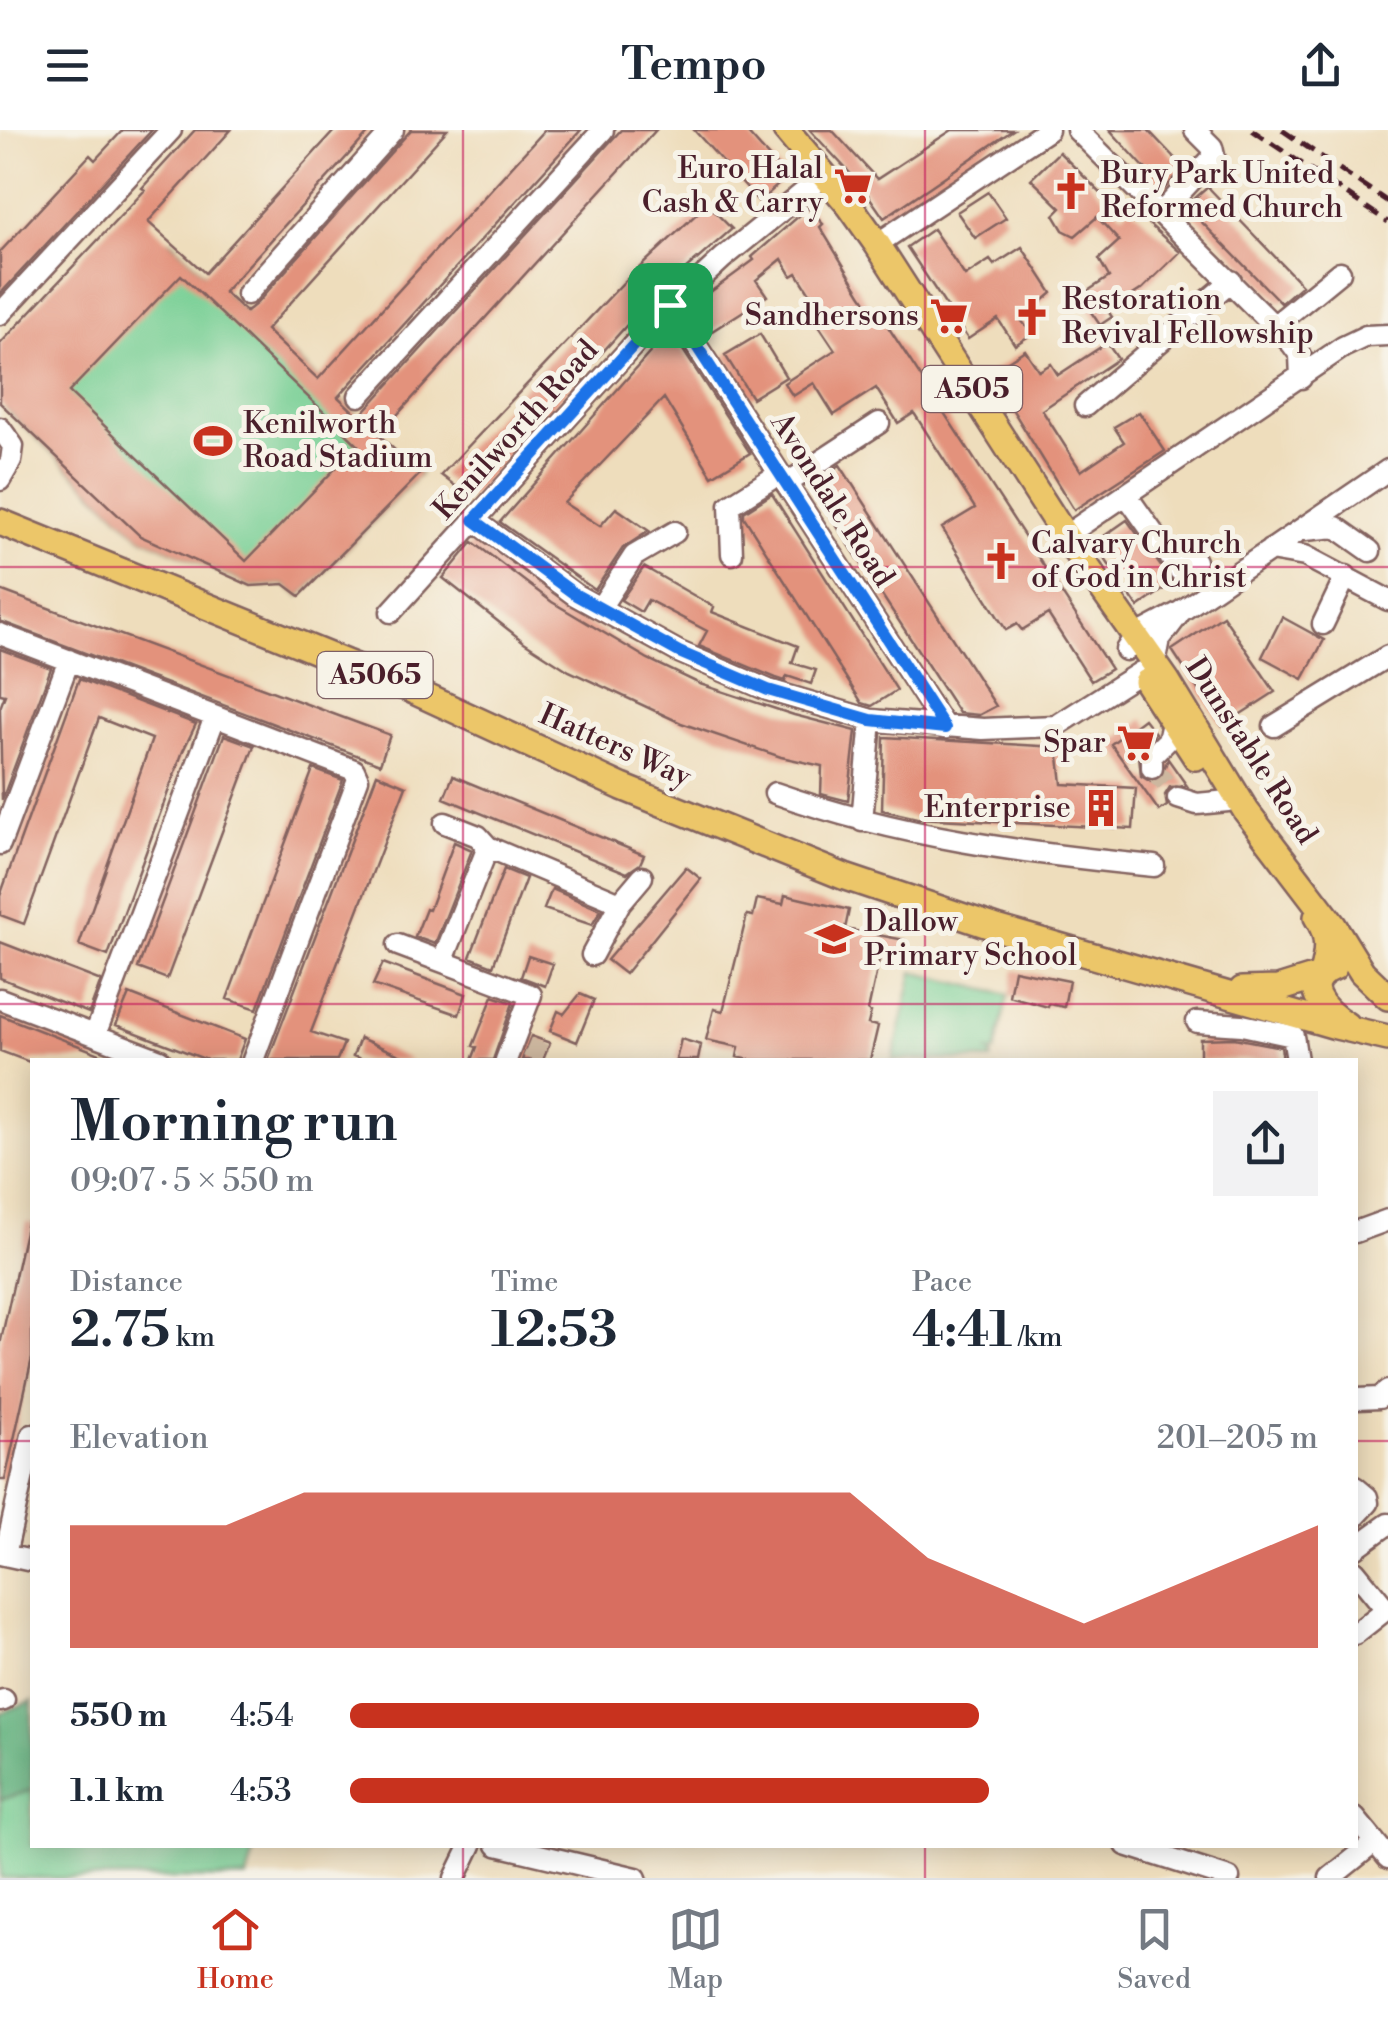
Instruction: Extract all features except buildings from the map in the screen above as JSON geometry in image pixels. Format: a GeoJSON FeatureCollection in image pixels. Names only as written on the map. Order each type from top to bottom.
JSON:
{"type":"FeatureCollection","features":[{"type":"Feature","properties":{"kind":"main road","name":"Dunstable Road"},"geometry":{"type":"LineString","coordinates":[[786,130],[877,244],[1065,536],[1066,558],[1148,668],[1246,811],[1333,925],[1362,972],[1388,996]]}},
{"type":"Feature","properties":{"kind":"main road","name":"Hatters Way"},"geometry":{"type":"LineString","coordinates":[[0,522],[405,687],[622,787],[778,852],[1000,929],[1388,1038]]}},
{"type":"Feature","properties":{"kind":"main road","name":"Dunstable Road"},"geometry":{"type":"LineString","coordinates":[[1148,668],[1172,723],[1323,926],[1328,953],[1321,975]]}},
{"type":"Feature","properties":{"kind":"main road","name":"Hatters Way"},"geometry":{"type":"LineString","coordinates":[[1218,990],[1278,988],[1342,966],[1362,972]]}},
{"type":"Feature","properties":{"kind":"main road"},"geometry":{"type":"LineString","coordinates":[[1321,975],[1316,985],[1318,1000],[1328,1013],[1350,1028]]}},
{"type":"Feature","properties":{"kind":"street"},"geometry":{"type":"LineString","coordinates":[[0,314],[172,130]]}},
{"type":"Feature","properties":{"kind":"street"},"geometry":{"type":"LineString","coordinates":[[246,294],[393,130]]}},
{"type":"Feature","properties":{"kind":"street"},"geometry":{"type":"LineString","coordinates":[[359,396],[603,130]]}},
{"type":"Feature","properties":{"kind":"street"},"geometry":{"type":"LineString","coordinates":[[877,244],[1048,130]]}},
{"type":"Feature","properties":{"kind":"street"},"geometry":{"type":"LineString","coordinates":[[1078,130],[1292,344],[1300,355],[1301,378]]}},
{"type":"Feature","properties":{"kind":"street"},"geometry":{"type":"LineString","coordinates":[[1161,213],[1214,156],[1212,147],[1194,130]]}},
{"type":"Feature","properties":{"kind":"street","name":"Kenilworth Road"},"geometry":{"type":"LineString","coordinates":[[391,612],[670,305],[825,175]]}},
{"type":"Feature","properties":{"kind":"street"},"geometry":{"type":"LineString","coordinates":[[1274,326],[1340,272]]}},
{"type":"Feature","properties":{"kind":"street"},"geometry":{"type":"LineString","coordinates":[[1086,406],[1231,281]]}},
{"type":"Feature","properties":{"kind":"street","name":"Avondale Road"},"geometry":{"type":"LineString","coordinates":[[670,305],[945,728]]}},
{"type":"Feature","properties":{"kind":"street"},"geometry":{"type":"LineString","coordinates":[[1065,536],[1343,347],[1366,336],[1386,335]]}},
{"type":"Feature","properties":{"kind":"street"},"geometry":{"type":"LineString","coordinates":[[1292,344],[1324,349],[1343,347]]}},
{"type":"Feature","properties":{"kind":"street"},"geometry":{"type":"LineString","coordinates":[[732,554],[730,505],[879,423]]}},
{"type":"Feature","properties":{"kind":"street"},"geometry":{"type":"LineString","coordinates":[[0,428],[13,446],[12,460],[0,480]]}},
{"type":"Feature","properties":{"kind":"street"},"geometry":{"type":"LineString","coordinates":[[1130,643],[1388,470]]}},
{"type":"Feature","properties":{"kind":"street"},"geometry":{"type":"LineString","coordinates":[[1127,496],[1180,571],[1194,561]]}},
{"type":"Feature","properties":{"kind":"street"},"geometry":{"type":"LineString","coordinates":[[474,520],[576,595],[679,652],[768,690],[871,720],[945,728],[1056,726],[1066,709],[1148,668],[1160,639],[1180,612]]}},
{"type":"Feature","properties":{"kind":"street"},"geometry":{"type":"LineString","coordinates":[[1294,534],[1315,527],[1336,527],[1370,551]]}},
{"type":"Feature","properties":{"kind":"street"},"geometry":{"type":"LineString","coordinates":[[600,608],[634,556],[674,532]]}},
{"type":"Feature","properties":{"kind":"street"},"geometry":{"type":"LineString","coordinates":[[1270,550],[1305,556],[1388,600]]}},
{"type":"Feature","properties":{"kind":"street"},"geometry":{"type":"LineString","coordinates":[[1323,624],[1346,576]]}},
{"type":"Feature","properties":{"kind":"street"},"geometry":{"type":"LineString","coordinates":[[0,634],[354,770],[358,779],[253,1058]]}},
{"type":"Feature","properties":{"kind":"street"},"geometry":{"type":"LineString","coordinates":[[1274,726],[1341,677],[1388,656]]}},
{"type":"Feature","properties":{"kind":"street"},"geometry":{"type":"LineString","coordinates":[[0,844],[69,660]]}},
{"type":"Feature","properties":{"kind":"street"},"geometry":{"type":"LineString","coordinates":[[95,1035],[215,716]]}},
{"type":"Feature","properties":{"kind":"street"},"geometry":{"type":"LineString","coordinates":[[862,821],[871,720]]}},
{"type":"Feature","properties":{"kind":"street"},"geometry":{"type":"LineString","coordinates":[[1152,768],[1152,756],[1168,740],[1172,723]]}},
{"type":"Feature","properties":{"kind":"street"},"geometry":{"type":"LineString","coordinates":[[775,794],[862,821],[962,843],[1154,866]]}},
{"type":"Feature","properties":{"kind":"street"},"geometry":{"type":"LineString","coordinates":[[1178,798],[1196,804],[1228,800]]}},
{"type":"Feature","properties":{"kind":"street"},"geometry":{"type":"LineString","coordinates":[[445,823],[478,836],[488,847],[620,903]]}},
{"type":"Feature","properties":{"kind":"street"},"geometry":{"type":"LineString","coordinates":[[444,960],[488,847]]}},
{"type":"Feature","properties":{"kind":"street"},"geometry":{"type":"LineString","coordinates":[[592,956],[620,903],[642,877]]}},
{"type":"Feature","properties":{"kind":"street"},"geometry":{"type":"LineString","coordinates":[[398,945],[531,995],[515,1050]]}},
{"type":"Feature","properties":{"kind":"street"},"geometry":{"type":"LineString","coordinates":[[0,999],[95,1035],[119,1053],[148,1058]]}},
{"type":"Feature","properties":{"kind":"street"},"geometry":{"type":"LineString","coordinates":[[1197,1022],[1242,1024],[1293,1036],[1297,1058]]}},
{"type":"Feature","properties":{"kind":"street"},"geometry":{"type":"LineString","coordinates":[[1358,1231],[1388,1220]]}},
{"type":"Feature","properties":{"kind":"street"},"geometry":{"type":"LineString","coordinates":[[1358,1400],[1379,1398],[1388,1392]]}},
{"type":"Feature","properties":{"kind":"street"},"geometry":{"type":"LineString","coordinates":[[30,1443],[3,1555],[30,1561]]}},
{"type":"Feature","properties":{"kind":"street"},"geometry":{"type":"LineString","coordinates":[[1358,1490],[1368,1503],[1358,1513]]}},
{"type":"Feature","properties":{"kind":"street"},"geometry":{"type":"LineString","coordinates":[[1358,1546],[1388,1524]]}},
{"type":"Feature","properties":{"kind":"street"},"geometry":{"type":"LineString","coordinates":[[1358,1574],[1387,1608],[1358,1632]]}},
{"type":"Feature","properties":{"kind":"street"},"geometry":{"type":"LineString","coordinates":[[1330,1878],[1384,1853],[1358,1822]]}},
{"type":"Feature","properties":{"kind":"street"},"geometry":{"type":"LineString","coordinates":[[510,1848],[636,1878]]}},
{"type":"Feature","properties":{"kind":"street"},"geometry":{"type":"LineString","coordinates":[[1135,1848],[1229,1878]]}},
{"type":"Feature","properties":{"kind":"green space","name":"Kenilworth Road Stadium"},"geometry":{"type":"Polygon","coordinates":[[[170,241],[420,474],[300,596],[284,584],[251,586],[140,536],[6,409],[170,241]]]}},
{"type":"Feature","properties":{"kind":"green space"},"geometry":{"type":"Polygon","coordinates":[[[913,972],[1008,995],[995,1052],[986,1051],[992,1053],[991,1058],[893,1058],[913,972]]]}},
{"type":"Feature","properties":{"kind":"green space"},"geometry":{"type":"Polygon","coordinates":[[[30,1702],[30,1848],[255,1848],[247,1878],[0,1878],[0,1713],[30,1702]]]}},
{"type":"Feature","properties":{"kind":"green space"},"geometry":{"type":"Polygon","coordinates":[[[30,1702],[30,1791],[0,1800],[0,1713],[30,1702]]]}},
{"type":"Feature","properties":{"kind":"tunnel"},"geometry":{"type":"LineString","coordinates":[[1152,768],[1178,798]]}},
{"type":"Feature","properties":{"kind":"tunnel"},"geometry":{"type":"LineString","coordinates":[[527,1047],[544,1054]]}},
{"type":"Feature","properties":{"kind":"railway"},"geometry":{"type":"LineString","coordinates":[[1252,130],[1388,222]]}},
{"type":"Feature","properties":{"kind":"railway"},"geometry":{"type":"LineString","coordinates":[[1282,130],[1388,202]]}},
{"type":"Feature","properties":{"kind":"place","name":"Euro Halal Cash & Carry"},"geometry":{"type":"Point","coordinates":[853,186]}},
{"type":"Feature","properties":{"kind":"place","name":"Bury Park United Reformed Church"},"geometry":{"type":"Point","coordinates":[1071,191]}},
{"type":"Feature","properties":{"kind":"place","name":"Sandhersons"},"geometry":{"type":"Point","coordinates":[949,316]}},
{"type":"Feature","properties":{"kind":"place","name":"Restoration Revival Fellowship"},"geometry":{"type":"Point","coordinates":[1032,317]}},
{"type":"Feature","properties":{"kind":"place","name":"Kenilworth Road Stadium"},"geometry":{"type":"Point","coordinates":[213,441]}},
{"type":"Feature","properties":{"kind":"place","name":"Calvary Church of God in Christ"},"geometry":{"type":"Point","coordinates":[1001,561]}},
{"type":"Feature","properties":{"kind":"place","name":"Spar"},"geometry":{"type":"Point","coordinates":[1136,743]}},
{"type":"Feature","properties":{"kind":"place","name":"Enterprise"},"geometry":{"type":"Point","coordinates":[1101,808]}},
{"type":"Feature","properties":{"kind":"place","name":"Dallow Primary School"},"geometry":{"type":"Point","coordinates":[834,939]}},
{"type":"Feature","properties":{"kind":"route"},"geometry":{"type":"LineString","coordinates":[[670,305],[945,728],[871,720],[768,690],[679,652],[576,595],[474,520],[670,305]]}}]}
